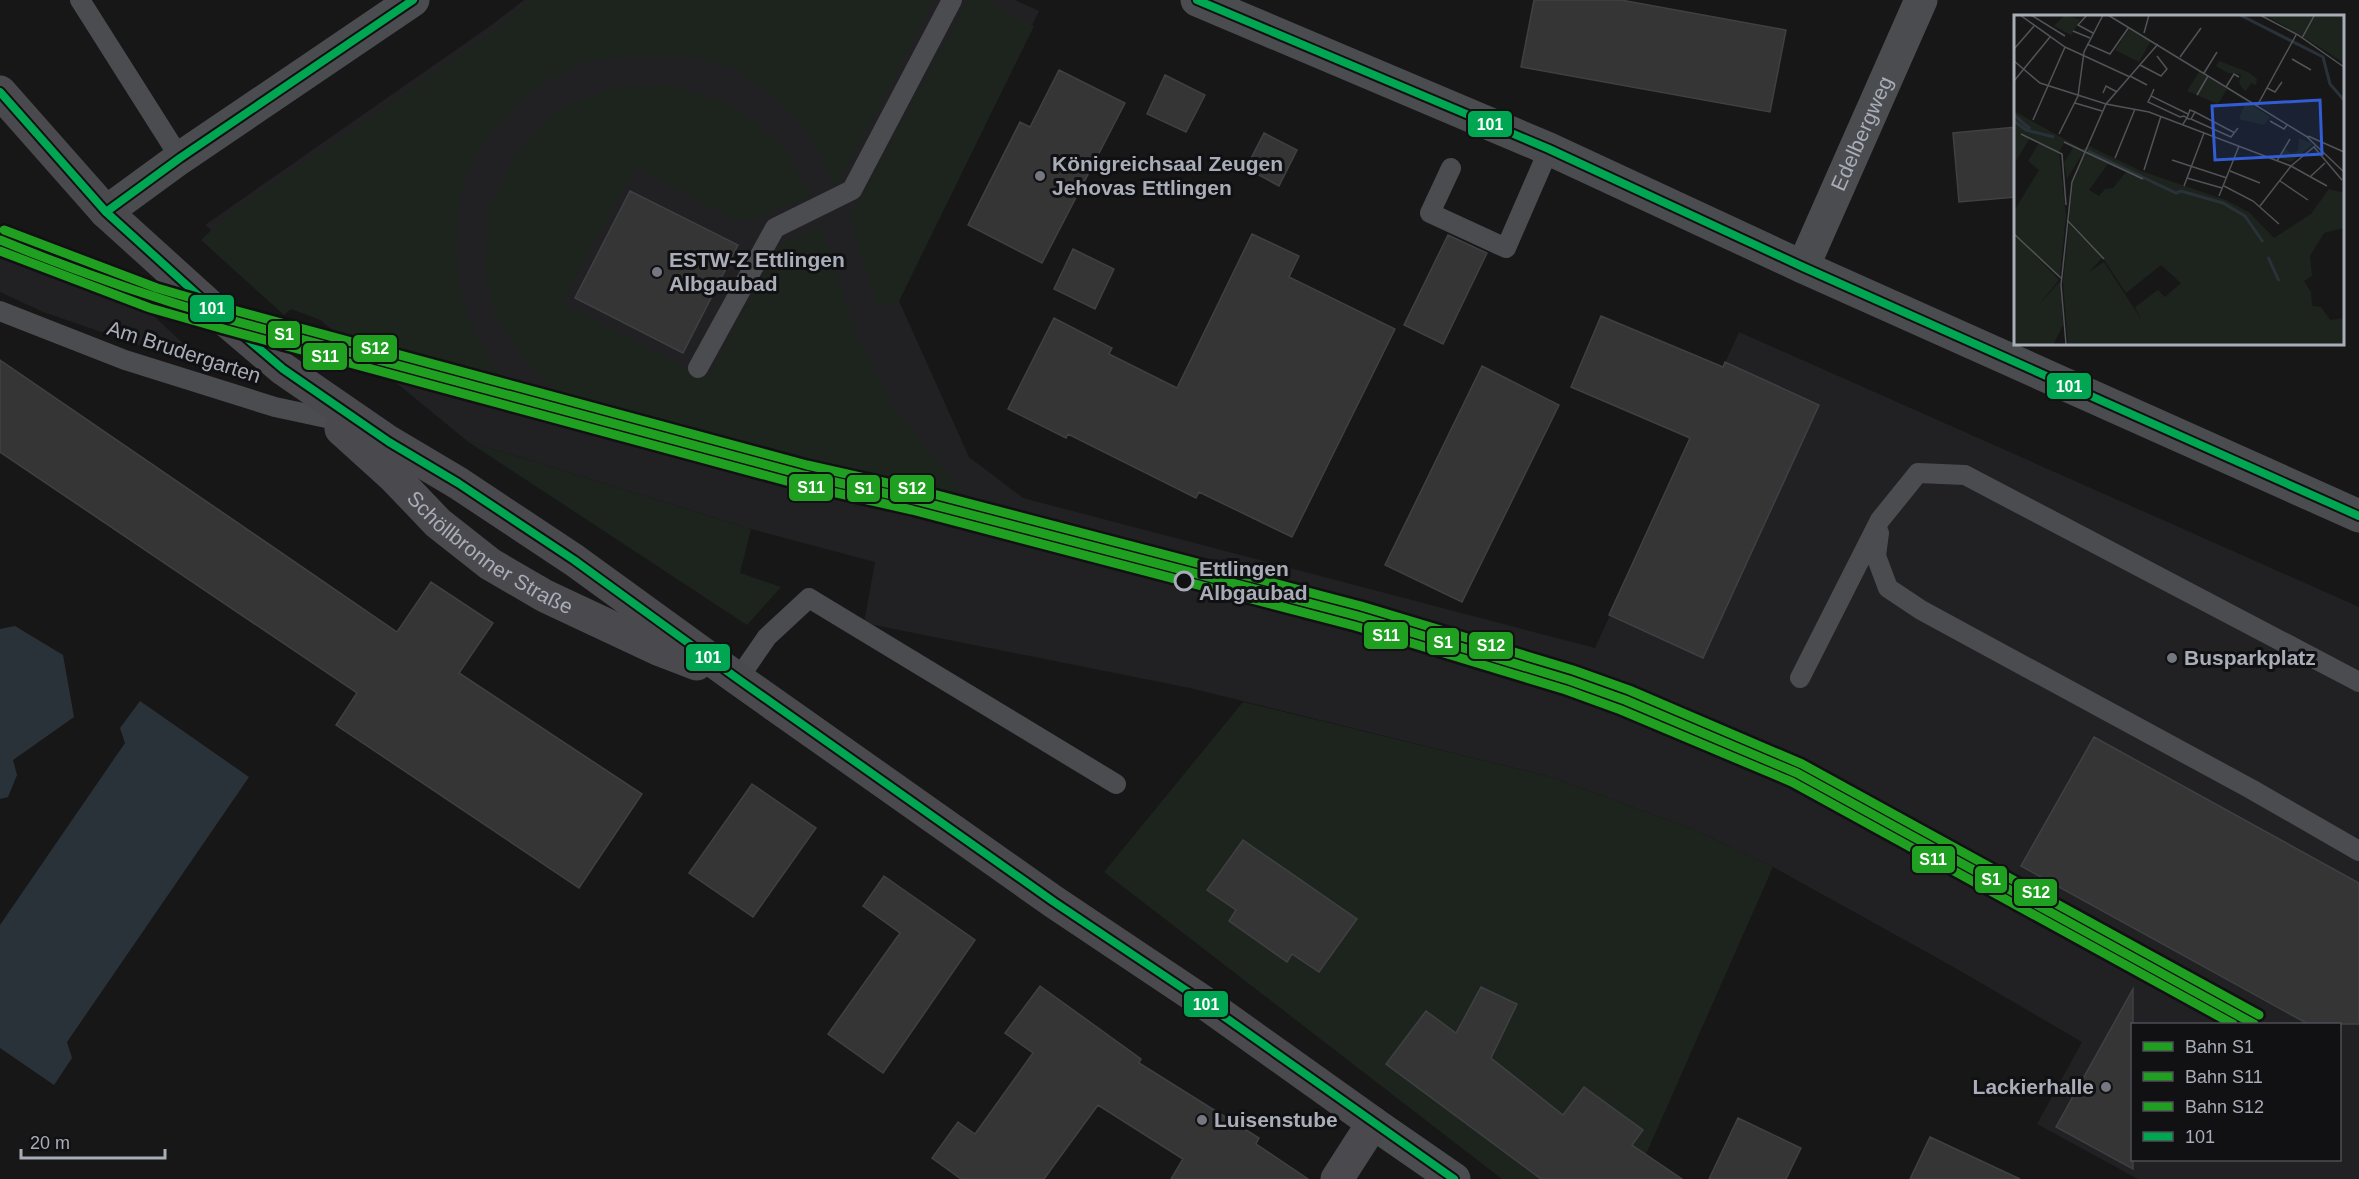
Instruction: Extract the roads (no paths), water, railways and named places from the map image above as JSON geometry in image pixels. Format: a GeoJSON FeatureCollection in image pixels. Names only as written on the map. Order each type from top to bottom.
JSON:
{"type":"FeatureCollection","features":[{"type":"Feature","properties":{"kind":"main road","name":"Schöllbronner Straße"},"geometry":{"type":"LineString","coordinates":[[0,92],[106,212],[283,369],[438,523],[490,564],[545,596],[658,649],[738,679]]}},
{"type":"Feature","properties":{"kind":"main road","name":"Schöllbronner Straße"},"geometry":{"type":"LineString","coordinates":[[283,369],[389,442],[518,522],[1054,902],[1202,1001],[1373,1123]]}},
{"type":"Feature","properties":{"kind":"main road"},"geometry":{"type":"LineString","coordinates":[[1336,1179],[1373,1123]]}},
{"type":"Feature","properties":{"kind":"street"},"geometry":{"type":"LineString","coordinates":[[106,212],[180,158],[413,0]]}},
{"type":"Feature","properties":{"kind":"street"},"geometry":{"type":"LineString","coordinates":[[1197,0],[1549,149],[1803,267],[2359,516]]}},
{"type":"Feature","properties":{"kind":"street","name":"Edelbergweg"},"geometry":{"type":"LineString","coordinates":[[1803,267],[1921,0]]}},
{"type":"Feature","properties":{"kind":"street","name":"Schöllbronner Straße"},"geometry":{"type":"LineString","coordinates":[[1373,1123],[1454,1179]]}},
{"type":"Feature","properties":{"kind":"lane"},"geometry":{"type":"LineString","coordinates":[[80,0],[180,158]]}},
{"type":"Feature","properties":{"kind":"lane"},"geometry":{"type":"LineString","coordinates":[[698,368],[774,228],[852,190],[952,0]]}},
{"type":"Feature","properties":{"kind":"lane"},"geometry":{"type":"LineString","coordinates":[[1451,168],[1430,213],[1506,248],[1549,149]]}},
{"type":"Feature","properties":{"kind":"lane","name":"Am Brudergarten"},"geometry":{"type":"LineString","coordinates":[[0,311],[125,360],[275,407],[331,419],[389,442]]}},
{"type":"Feature","properties":{"kind":"lane"},"geometry":{"type":"LineString","coordinates":[[1800,678],[1880,520],[1918,473],[1965,475],[2359,682]]}},
{"type":"Feature","properties":{"kind":"lane"},"geometry":{"type":"LineString","coordinates":[[1880,520],[1876,556],[1888,588],[1921,610],[2251,789],[2359,851]]}},
{"type":"Feature","properties":{"kind":"lane"},"geometry":{"type":"LineString","coordinates":[[738,679],[767,637],[809,598],[1116,784]]}},
{"type":"Feature","properties":{"kind":"rail line","name":"S12"},"geometry":{"type":"LineString","coordinates":[[4,230],[157,288],[226,308],[807,465],[918,490],[1361,606],[1573,670],[1629,690],[1802,764],[2259,1015]]}},
{"type":"Feature","properties":{"kind":"rail line","name":"S1"},"geometry":{"type":"LineString","coordinates":[[0,240],[110,282],[223,318],[804,475],[915,500],[1358,616],[1569,680],[1625,700],[1797,773],[2252,1023]]}},
{"type":"Feature","properties":{"kind":"rail line","name":"S11"},"geometry":{"type":"LineString","coordinates":[[0,251],[150,308],[220,328],[801,485],[912,510],[1355,626],[1566,690],[1621,710],[1792,782],[2231,1023]]}},
{"type":"Feature","properties":{"kind":"place","name":"Königreichsaal Zeugen Jehovas Ettlingen"},"geometry":{"type":"Point","coordinates":[1040,176]}},
{"type":"Feature","properties":{"kind":"place","name":"ESTW-Z Ettlingen Albgaubad"},"geometry":{"type":"Point","coordinates":[657,272]}},
{"type":"Feature","properties":{"kind":"place","name":"Ettlingen Albgaubad"},"geometry":{"type":"Point","coordinates":[1184,581]}},
{"type":"Feature","properties":{"kind":"place","name":"Busparkplatz"},"geometry":{"type":"Point","coordinates":[2172,658]}},
{"type":"Feature","properties":{"kind":"place","name":"Lackierhalle"},"geometry":{"type":"Point","coordinates":[2106,1087]}},
{"type":"Feature","properties":{"kind":"place","name":"Luisenstube"},"geometry":{"type":"Point","coordinates":[1202,1120]}}]}
